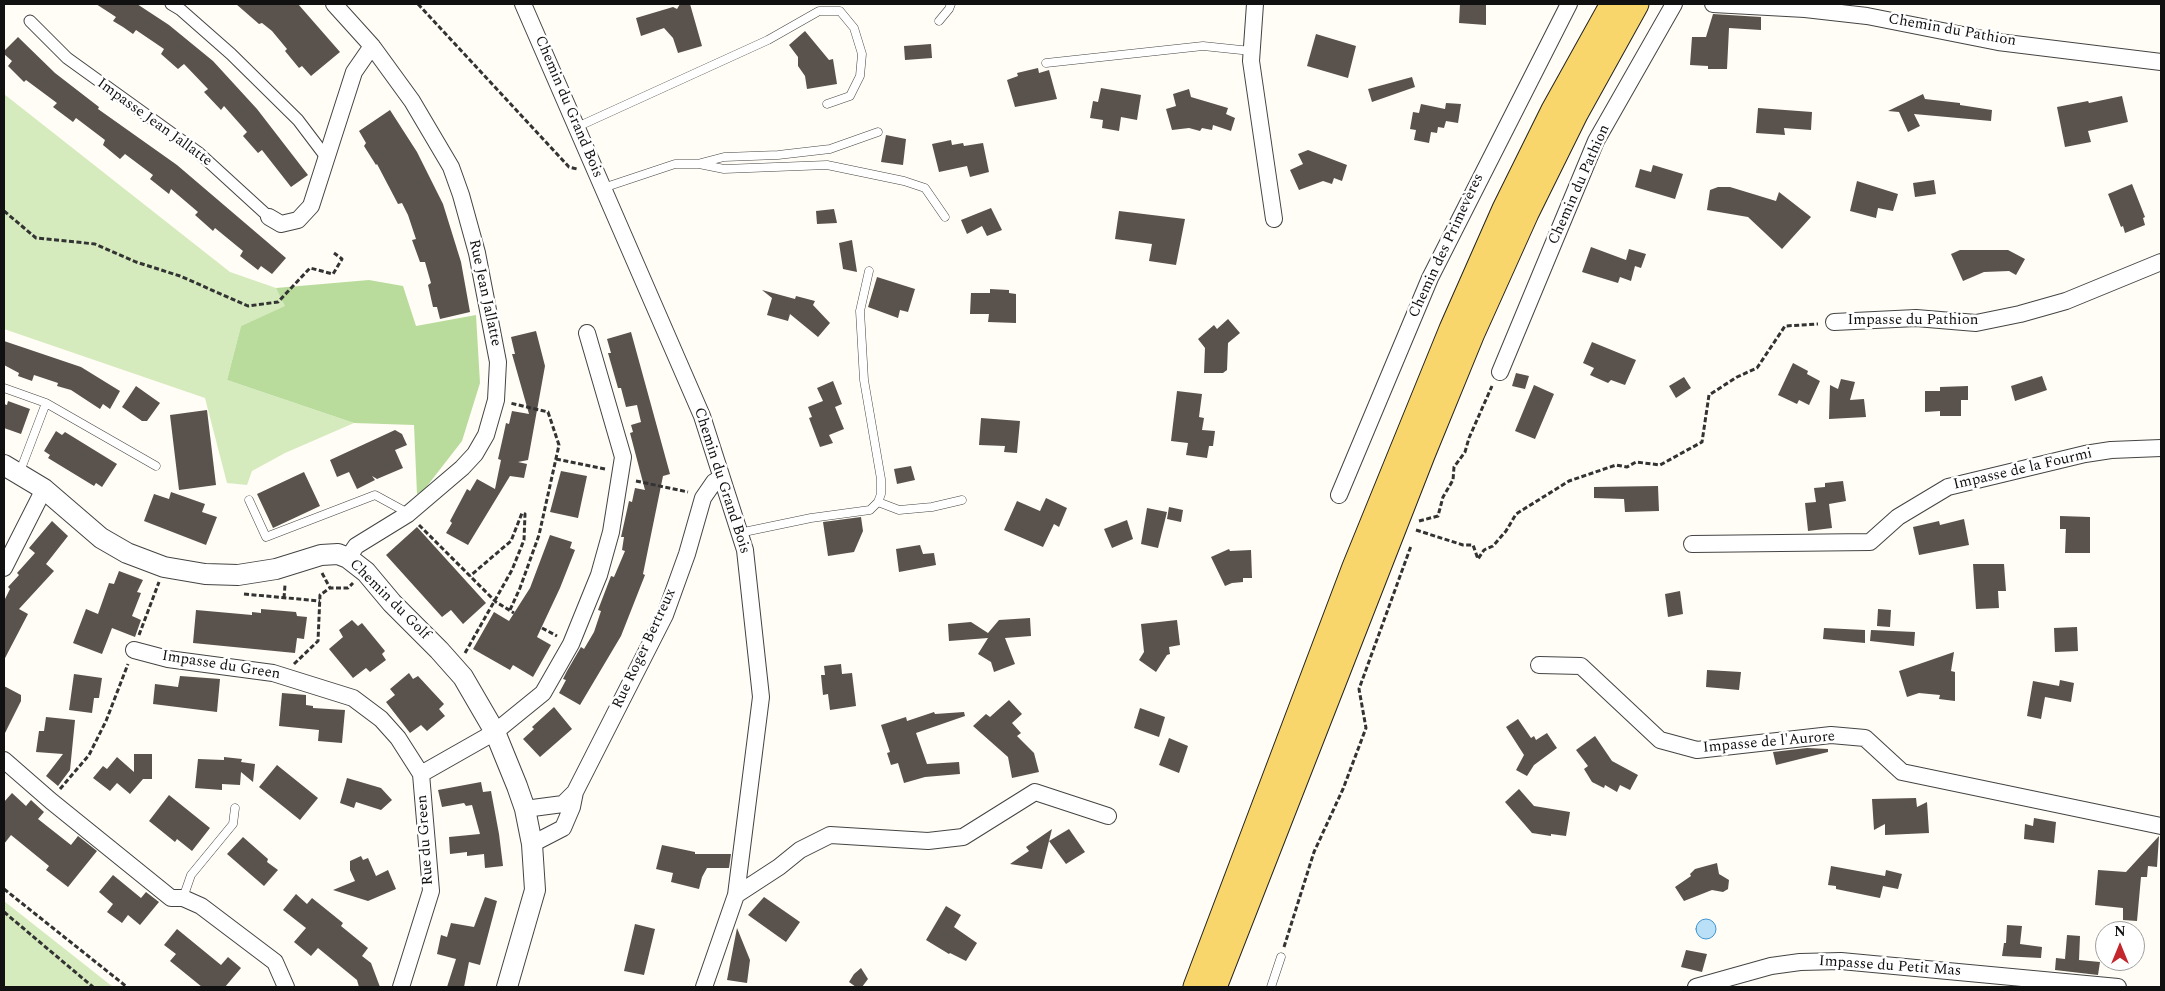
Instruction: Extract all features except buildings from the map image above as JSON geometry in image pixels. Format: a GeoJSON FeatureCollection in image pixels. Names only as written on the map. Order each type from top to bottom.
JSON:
{"type":"FeatureCollection","features":[{"type":"Feature","properties":{"kind":"main road"},"geometry":{"type":"LineString","coordinates":[[1196,987],[1356,567],[1452,329],[1505,210],[1554,110],[1613,4]]}},
{"type":"Feature","properties":{"kind":"main road"},"geometry":{"type":"LineString","coordinates":[[1214,987],[1422,454],[1472,333],[1526,213],[1571,123],[1636,4]]}},
{"type":"Feature","properties":{"kind":"street"},"geometry":{"type":"LineString","coordinates":[[171,4],[181,10],[231,54],[298,120],[326,157]]}},
{"type":"Feature","properties":{"kind":"street","name":"Rue Jean Jallatte"},"geometry":{"type":"LineString","coordinates":[[334,4],[372,46],[412,100],[451,168],[461,195],[477,253],[498,362],[496,400],[486,435],[475,454],[462,468],[408,514],[356,546],[348,558]]}},
{"type":"Feature","properties":{"kind":"street","name":"Chemin du Grand Bois"},"geometry":{"type":"LineString","coordinates":[[523,4],[702,416],[745,550],[761,697],[736,895],[704,987]]}},
{"type":"Feature","properties":{"kind":"street"},"geometry":{"type":"LineString","coordinates":[[1255,4],[1251,51],[1253,80],[1274,218]]}},
{"type":"Feature","properties":{"kind":"street","name":"Chemin des Primevères"},"geometry":{"type":"LineString","coordinates":[[1339,495],[1430,278],[1569,4]]}},
{"type":"Feature","properties":{"kind":"street","name":"Chemin du Pathion"},"geometry":{"type":"LineString","coordinates":[[1500,372],[1596,141],[1674,4]]}},
{"type":"Feature","properties":{"kind":"street","name":"Chemin du Pathion"},"geometry":{"type":"LineString","coordinates":[[1713,4],[1851,14],[1998,42],[2161,62]]}},
{"type":"Feature","properties":{"kind":"street","name":"Impasse Jean Jallatte"},"geometry":{"type":"LineString","coordinates":[[30,21],[67,58],[198,153],[269,217],[282,224],[298,220],[311,206],[354,72],[372,46]]}},
{"type":"Feature","properties":{"kind":"street","name":"Impasse du Pathion"},"geometry":{"type":"LineString","coordinates":[[1834,322],[1916,318],[1976,323],[2020,314],[2066,301],[2161,262]]}},
{"type":"Feature","properties":{"kind":"street","name":"Rue du Green"},"geometry":{"type":"LineString","coordinates":[[401,987],[430,891],[421,774],[495,732],[543,693],[571,644],[599,575],[610,532],[623,456],[620,440],[586,333]]}},
{"type":"Feature","properties":{"kind":"street","name":"Impasse de la Fourmi"},"geometry":{"type":"LineString","coordinates":[[1692,544],[1870,542],[1898,517],[1948,487],[2085,454],[2111,450],[2161,448]]}},
{"type":"Feature","properties":{"kind":"street","name":"Chemin du Golf"},"geometry":{"type":"LineString","coordinates":[[11,470],[44,489],[101,538],[127,553],[164,567],[205,574],[238,574],[276,569],[321,555],[338,554],[348,558],[366,572],[392,603],[456,669],[473,694],[495,732],[525,809],[532,844]]}},
{"type":"Feature","properties":{"kind":"street","name":"Rue Roger Bertreux"},"geometry":{"type":"LineString","coordinates":[[532,844],[563,828],[575,792],[665,614],[687,554],[703,498],[714,482],[721,478]]}},
{"type":"Feature","properties":{"kind":"street"},"geometry":{"type":"LineString","coordinates":[[4,568],[44,489]]}},
{"type":"Feature","properties":{"kind":"street","name":"Impasse du Green"},"geometry":{"type":"LineString","coordinates":[[134,650],[168,659],[282,676],[352,698],[381,719],[398,738],[421,774]]}},
{"type":"Feature","properties":{"kind":"street","name":"Impasse de l'Aurore"},"geometry":{"type":"LineString","coordinates":[[1539,665],[1581,666],[1660,740],[1697,750],[1831,735],[1865,738],[1902,772],[2161,826]]}},
{"type":"Feature","properties":{"kind":"street"},"geometry":{"type":"LineString","coordinates":[[4,760],[50,801],[171,898],[183,898],[201,906],[275,962],[286,987]]}},
{"type":"Feature","properties":{"kind":"street"},"geometry":{"type":"LineString","coordinates":[[525,809],[562,804],[575,792]]}},
{"type":"Feature","properties":{"kind":"street"},"geometry":{"type":"LineString","coordinates":[[736,895],[779,867],[800,850],[830,835],[928,841],[963,837],[1035,792],[1108,816]]}},
{"type":"Feature","properties":{"kind":"street"},"geometry":{"type":"LineString","coordinates":[[507,987],[535,890],[532,844]]}},
{"type":"Feature","properties":{"kind":"street","name":"Impasse du Petit Mas"},"geometry":{"type":"LineString","coordinates":[[1696,987],[1771,966],[1800,962],[1841,961],[2118,987]]}},
{"type":"Feature","properties":{"kind":"lane"},"geometry":{"type":"LineString","coordinates":[[938,21],[949,9],[950,4]]}},
{"type":"Feature","properties":{"kind":"lane"},"geometry":{"type":"LineString","coordinates":[[577,127],[768,40],[819,12],[840,12],[854,28],[862,54],[860,76],[850,96],[827,104]]}},
{"type":"Feature","properties":{"kind":"lane"},"geometry":{"type":"LineString","coordinates":[[1046,62],[1203,46],[1251,51]]}},
{"type":"Feature","properties":{"kind":"lane"},"geometry":{"type":"LineString","coordinates":[[699,164],[724,157],[778,155],[830,149],[878,132]]}},
{"type":"Feature","properties":{"kind":"lane"},"geometry":{"type":"LineString","coordinates":[[600,181],[675,164],[699,164],[724,169],[827,165],[904,181],[925,188],[945,216]]}},
{"type":"Feature","properties":{"kind":"lane"},"geometry":{"type":"LineString","coordinates":[[739,533],[811,518],[870,510],[878,502],[882,494],[882,480],[864,380],[860,311],[869,271]]}},
{"type":"Feature","properties":{"kind":"lane"},"geometry":{"type":"LineString","coordinates":[[4,388],[46,403],[156,466]]}},
{"type":"Feature","properties":{"kind":"lane"},"geometry":{"type":"LineString","coordinates":[[11,470],[46,403]]}},
{"type":"Feature","properties":{"kind":"lane"},"geometry":{"type":"LineString","coordinates":[[249,500],[266,537],[375,495],[408,514]]}},
{"type":"Feature","properties":{"kind":"lane"},"geometry":{"type":"LineString","coordinates":[[878,502],[898,510],[932,507],[962,500]]}},
{"type":"Feature","properties":{"kind":"lane"},"geometry":{"type":"LineString","coordinates":[[183,898],[191,875],[233,824],[235,808]]}},
{"type":"Feature","properties":{"kind":"lane"},"geometry":{"type":"LineString","coordinates":[[1271,987],[1281,957]]}},
{"type":"Feature","properties":{"kind":"path"},"geometry":{"type":"LineString","coordinates":[[418,4],[569,167],[600,181]]}},
{"type":"Feature","properties":{"kind":"path"},"geometry":{"type":"LineString","coordinates":[[4,211],[36,238],[95,244],[136,262],[180,276],[248,306],[278,302],[310,268],[333,274],[342,259],[334,253]]}},
{"type":"Feature","properties":{"kind":"path"},"geometry":{"type":"LineString","coordinates":[[1416,530],[1463,545],[1473,545],[1478,560],[1484,550],[1493,546],[1506,531],[1516,514],[1569,481],[1616,465],[1628,467],[1636,462],[1660,465],[1702,442],[1709,395],[1757,368],[1785,326],[1834,322]]}},
{"type":"Feature","properties":{"kind":"path"},"geometry":{"type":"LineString","coordinates":[[1419,522],[1438,516],[1443,496],[1453,480],[1454,467],[1465,452],[1484,402],[1500,372]]}},
{"type":"Feature","properties":{"kind":"path"},"geometry":{"type":"LineString","coordinates":[[510,610],[539,535],[559,445],[548,412],[513,404]]}},
{"type":"Feature","properties":{"kind":"path"},"geometry":{"type":"LineString","coordinates":[[556,458],[620,473],[632,480],[692,492]]}},
{"type":"Feature","properties":{"kind":"path"},"geometry":{"type":"LineString","coordinates":[[1281,957],[1314,852],[1343,789],[1366,728],[1359,689],[1422,512]]}},
{"type":"Feature","properties":{"kind":"path"},"geometry":{"type":"LineString","coordinates":[[456,669],[496,602],[512,570],[524,540],[525,514],[522,513],[511,541],[470,576]]}},
{"type":"Feature","properties":{"kind":"path"},"geometry":{"type":"LineString","coordinates":[[408,514],[496,602],[514,612]]}},
{"type":"Feature","properties":{"kind":"path"},"geometry":{"type":"LineString","coordinates":[[134,650],[164,567]]}},
{"type":"Feature","properties":{"kind":"path"},"geometry":{"type":"LineString","coordinates":[[284,598],[286,577]]}},
{"type":"Feature","properties":{"kind":"path"},"geometry":{"type":"LineString","coordinates":[[282,676],[318,641],[320,595],[330,588],[348,588],[355,581]]}},
{"type":"Feature","properties":{"kind":"path"},"geometry":{"type":"LineString","coordinates":[[327,582],[330,588]]}},
{"type":"Feature","properties":{"kind":"path"},"geometry":{"type":"LineString","coordinates":[[234,593],[320,602]]}},
{"type":"Feature","properties":{"kind":"path"},"geometry":{"type":"LineString","coordinates":[[542,628],[563,639]]}},
{"type":"Feature","properties":{"kind":"path"},"geometry":{"type":"LineString","coordinates":[[50,801],[88,755],[106,721],[127,667]]}},
{"type":"Feature","properties":{"kind":"path"},"geometry":{"type":"LineString","coordinates":[[4,889],[127,987]]}},
{"type":"Feature","properties":{"kind":"path"},"geometry":{"type":"LineString","coordinates":[[4,912],[93,987]]}},
{"type":"Feature","properties":{"kind":"green space"},"geometry":{"type":"Polygon","coordinates":[[[4,94],[230,272],[276,288],[286,306],[241,326],[227,380],[354,423],[285,453],[252,471],[247,485],[227,483],[205,398],[4,329],[4,94]]]}},
{"type":"Feature","properties":{"kind":"green space"},"geometry":{"type":"Polygon","coordinates":[[[369,280],[403,286],[416,326],[476,315],[480,383],[462,441],[424,490],[417,494],[414,425],[354,423],[227,380],[241,326],[285,306],[276,288],[369,280]]]}},
{"type":"Feature","properties":{"kind":"green space"},"geometry":{"type":"Polygon","coordinates":[[[4,901],[113,987],[4,987],[4,901]]]}},
{"type":"Feature","properties":{"kind":"water"},"geometry":{"type":"Polygon","coordinates":[[[1702,919],[1710,919],[1716,925],[1716,933],[1710,939],[1702,939],[1696,933],[1696,925],[1702,919]]]}}]}
